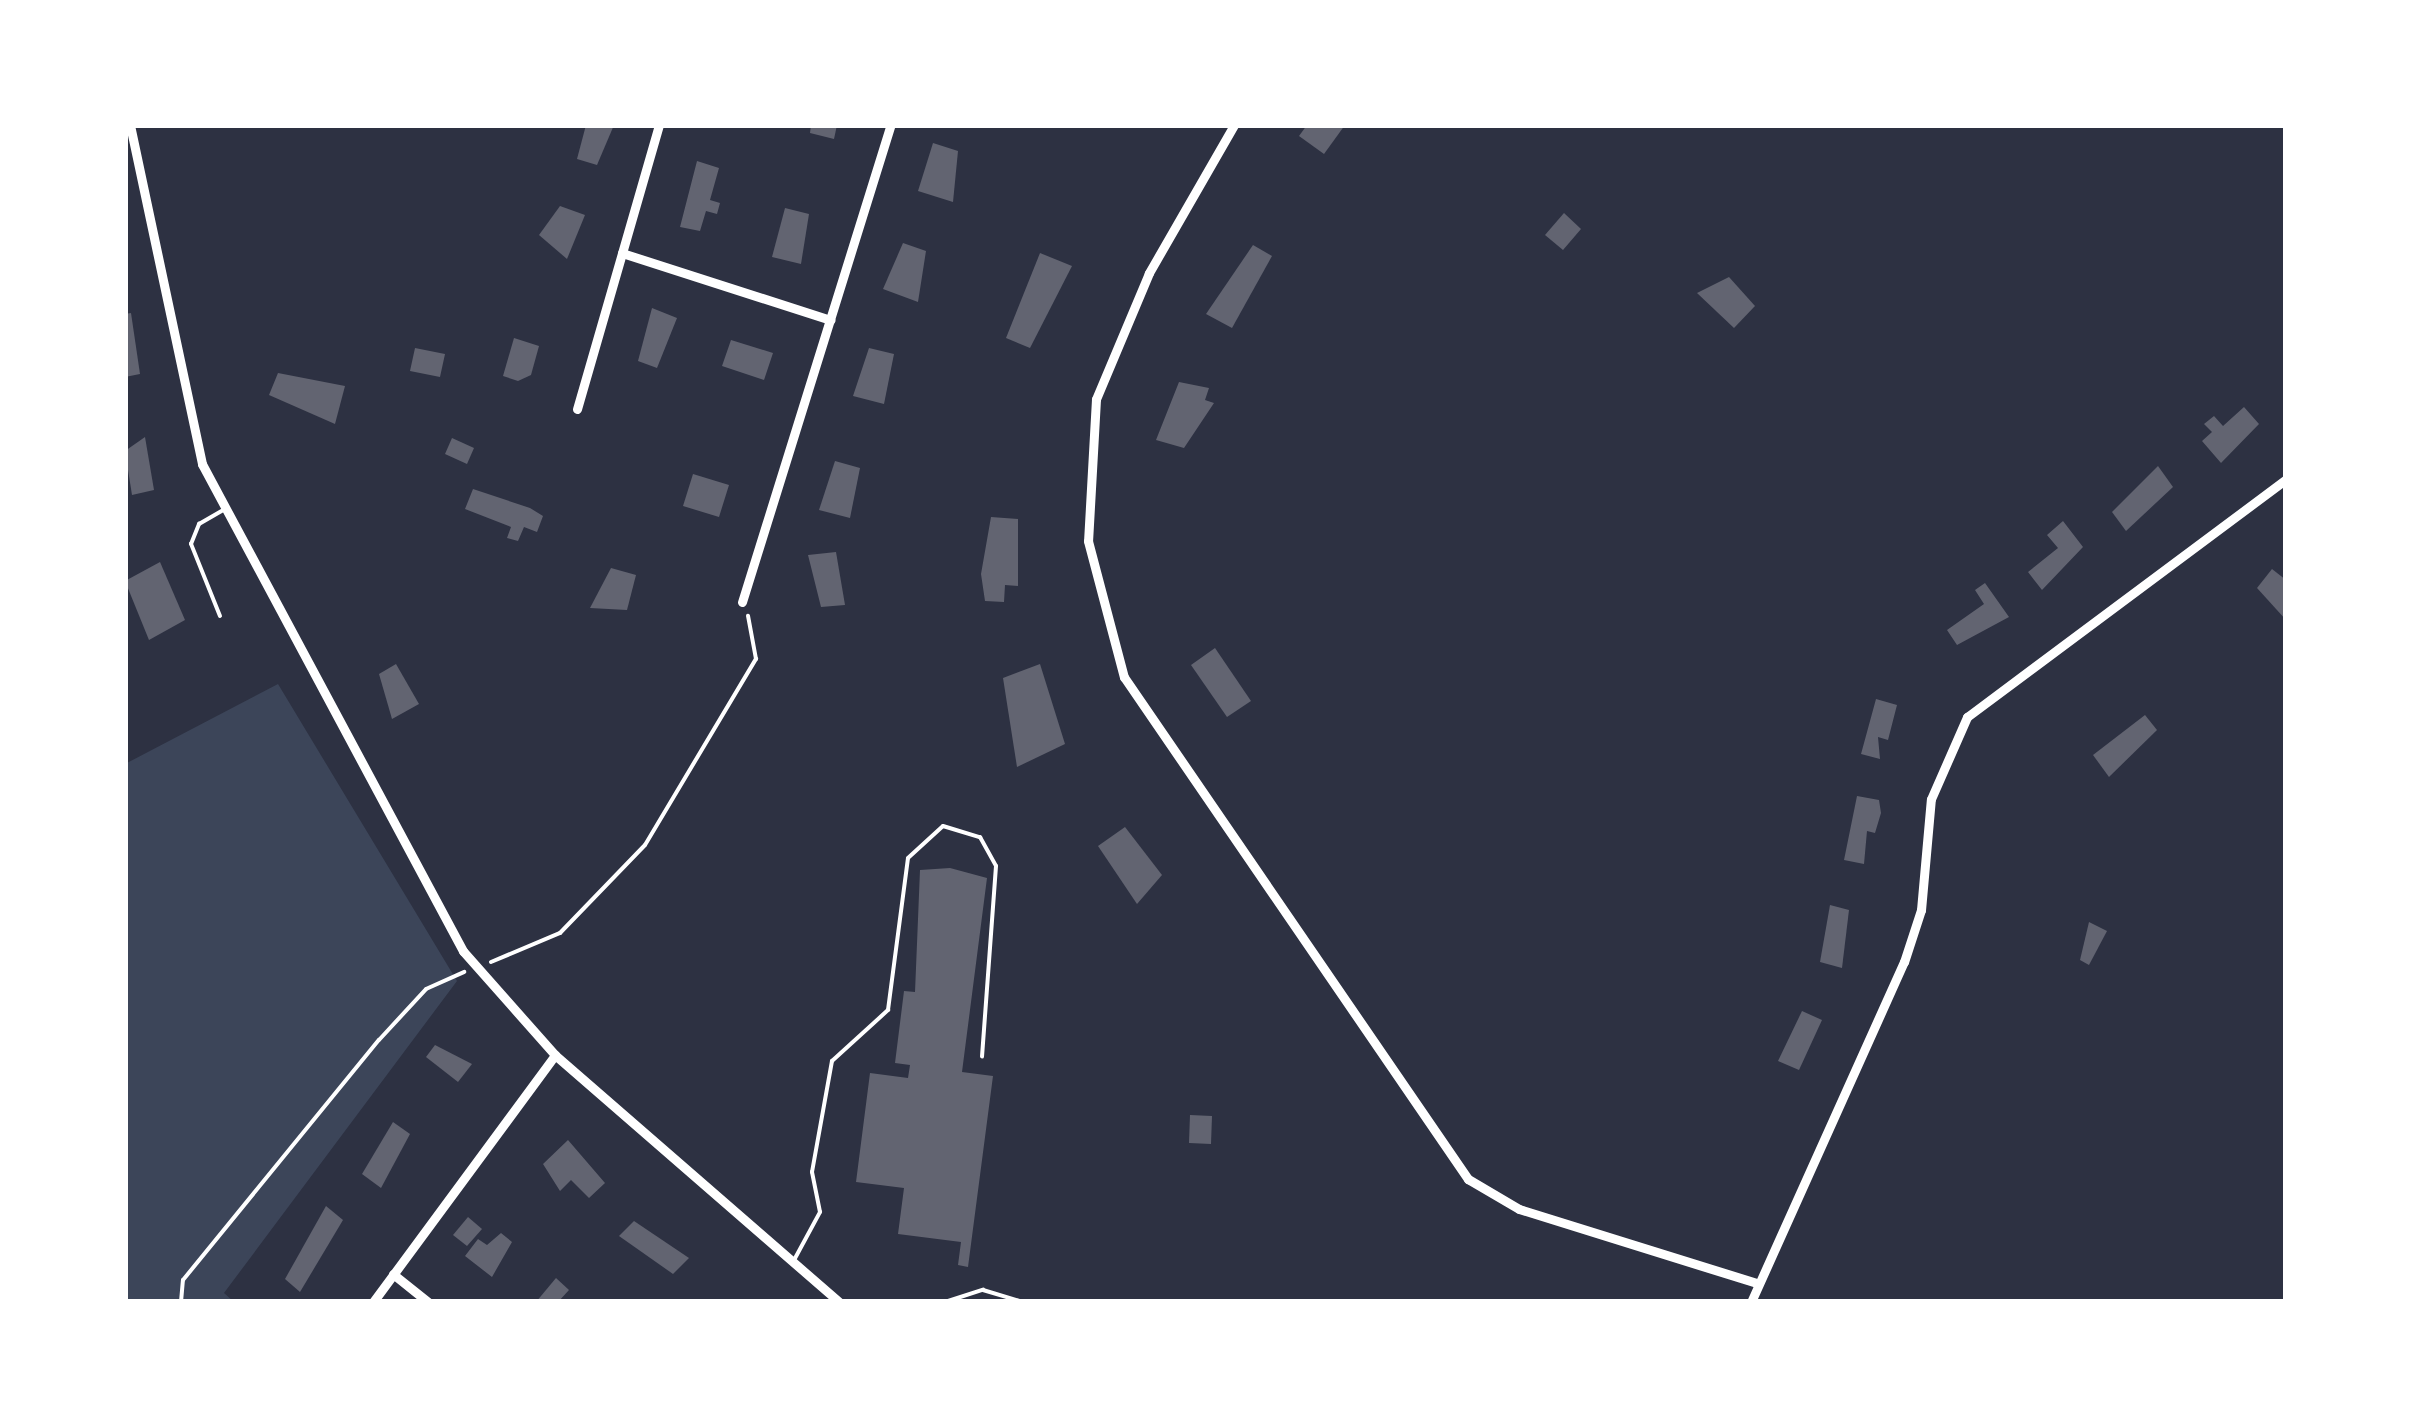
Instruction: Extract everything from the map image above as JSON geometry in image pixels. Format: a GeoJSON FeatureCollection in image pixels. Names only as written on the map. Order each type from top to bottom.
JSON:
{"type":"FeatureCollection","features":[{"type":"Feature","properties":{"kind":"street"},"geometry":{"type":"LineString","coordinates":[[130,125],[183,396],[224,510],[478,971],[555,1055],[839,1302]]}},
{"type":"Feature","properties":{"kind":"street"},"geometry":{"type":"LineString","coordinates":[[577,409],[659,125]]}},
{"type":"Feature","properties":{"kind":"street"},"geometry":{"type":"LineString","coordinates":[[742,602],[891,125]]}},
{"type":"Feature","properties":{"kind":"street"},"geometry":{"type":"LineString","coordinates":[[1234,125],[1149,272],[1096,400],[1088,540],[1124,677],[1468,1179],[1519,1209],[1757,1282]]}},
{"type":"Feature","properties":{"kind":"street"},"geometry":{"type":"LineString","coordinates":[[622,253],[831,320]]}},
{"type":"Feature","properties":{"kind":"street"},"geometry":{"type":"LineString","coordinates":[[1752,1302],[1757,1282],[1904,962],[1921,910],[1931,799],[1968,717],[2286,479]]}},
{"type":"Feature","properties":{"kind":"street"},"geometry":{"type":"LineString","coordinates":[[373,1302],[555,1055]]}},
{"type":"Feature","properties":{"kind":"street"},"geometry":{"type":"LineString","coordinates":[[393,1274],[428,1302]]}},
{"type":"Feature","properties":{"kind":"lane"},"geometry":{"type":"LineString","coordinates":[[220,616],[192,544],[199,524],[224,510]]}},
{"type":"Feature","properties":{"kind":"lane"},"geometry":{"type":"LineString","coordinates":[[793,1262],[820,1212],[812,1172],[832,1060],[888,1010],[908,858],[942,826],[980,837],[996,866],[982,1056]]}},
{"type":"Feature","properties":{"kind":"lane"},"geometry":{"type":"LineString","coordinates":[[945,1302],[983,1290],[1022,1302]]}},
{"type":"Feature","properties":{"kind":"path"},"geometry":{"type":"LineString","coordinates":[[181,1302],[183,1280],[379,1040],[426,989],[478,971],[560,932],[645,845],[756,659],[742,602]]}},
{"type":"Feature","properties":{"kind":"shaded area"},"geometry":{"type":"Polygon","coordinates":[[[278,684],[457,981],[224,1293],[234,1302],[125,1302],[125,764],[278,684]]]}},
{"type":"Feature","properties":{"kind":"building"},"geometry":{"type":"Polygon","coordinates":[[[586,125],[614,125],[597,165],[577,159],[586,125]]]}},
{"type":"Feature","properties":{"kind":"building"},"geometry":{"type":"Polygon","coordinates":[[[811,125],[837,125],[834,139],[810,133],[811,125]]]}},
{"type":"Feature","properties":{"kind":"building"},"geometry":{"type":"Polygon","coordinates":[[[1307,125],[1345,125],[1324,154],[1299,136],[1307,125]]]}},
{"type":"Feature","properties":{"kind":"building"},"geometry":{"type":"Polygon","coordinates":[[[933,143],[958,151],[953,202],[918,191],[933,143]]]}},
{"type":"Feature","properties":{"kind":"building"},"geometry":{"type":"Polygon","coordinates":[[[697,161],[719,168],[710,200],[720,203],[717,214],[706,211],[700,231],[680,227],[697,161]]]}},
{"type":"Feature","properties":{"kind":"building"},"geometry":{"type":"Polygon","coordinates":[[[560,206],[585,215],[567,259],[539,235],[560,206]]]}},
{"type":"Feature","properties":{"kind":"building"},"geometry":{"type":"Polygon","coordinates":[[[785,208],[809,214],[801,264],[772,257],[785,208]]]}},
{"type":"Feature","properties":{"kind":"building"},"geometry":{"type":"Polygon","coordinates":[[[1564,213],[1581,229],[1563,250],[1545,235],[1564,213]]]}},
{"type":"Feature","properties":{"kind":"building"},"geometry":{"type":"Polygon","coordinates":[[[903,243],[926,251],[918,302],[883,289],[903,243]]]}},
{"type":"Feature","properties":{"kind":"building"},"geometry":{"type":"Polygon","coordinates":[[[1253,245],[1272,256],[1232,328],[1206,314],[1253,245]]]}},
{"type":"Feature","properties":{"kind":"building"},"geometry":{"type":"Polygon","coordinates":[[[1040,253],[1072,266],[1030,348],[1006,338],[1040,253]]]}},
{"type":"Feature","properties":{"kind":"building"},"geometry":{"type":"Polygon","coordinates":[[[1729,277],[1755,306],[1734,328],[1697,293],[1729,277]]]}},
{"type":"Feature","properties":{"kind":"building"},"geometry":{"type":"Polygon","coordinates":[[[652,308],[677,318],[657,368],[638,361],[652,308]]]}},
{"type":"Feature","properties":{"kind":"building"},"geometry":{"type":"Polygon","coordinates":[[[131,313],[140,374],[125,377],[125,314],[131,313]]]}},
{"type":"Feature","properties":{"kind":"building"},"geometry":{"type":"Polygon","coordinates":[[[514,338],[539,346],[531,375],[518,381],[503,376],[514,338]]]}},
{"type":"Feature","properties":{"kind":"building"},"geometry":{"type":"Polygon","coordinates":[[[731,340],[773,353],[764,380],[722,366],[731,340]]]}},
{"type":"Feature","properties":{"kind":"building"},"geometry":{"type":"Polygon","coordinates":[[[415,348],[445,354],[440,377],[410,371],[415,348]]]}},
{"type":"Feature","properties":{"kind":"building"},"geometry":{"type":"Polygon","coordinates":[[[869,348],[894,354],[884,404],[853,396],[869,348]]]}},
{"type":"Feature","properties":{"kind":"building"},"geometry":{"type":"Polygon","coordinates":[[[278,373],[345,386],[335,424],[269,395],[278,373]]]}},
{"type":"Feature","properties":{"kind":"building"},"geometry":{"type":"Polygon","coordinates":[[[1179,382],[1209,388],[1205,400],[1214,403],[1184,448],[1156,440],[1179,382]]]}},
{"type":"Feature","properties":{"kind":"building"},"geometry":{"type":"Polygon","coordinates":[[[2244,407],[2259,424],[2221,463],[2202,441],[2212,432],[2204,424],[2214,416],[2223,426],[2244,407]]]}},
{"type":"Feature","properties":{"kind":"building"},"geometry":{"type":"Polygon","coordinates":[[[145,437],[154,490],[132,495],[125,451],[145,437]]]}},
{"type":"Feature","properties":{"kind":"building"},"geometry":{"type":"Polygon","coordinates":[[[452,438],[474,448],[467,464],[445,454],[452,438]]]}},
{"type":"Feature","properties":{"kind":"building"},"geometry":{"type":"Polygon","coordinates":[[[835,461],[860,468],[850,518],[819,510],[835,461]]]}},
{"type":"Feature","properties":{"kind":"building"},"geometry":{"type":"Polygon","coordinates":[[[2158,466],[2173,487],[2126,531],[2112,512],[2158,466]]]}},
{"type":"Feature","properties":{"kind":"building"},"geometry":{"type":"Polygon","coordinates":[[[693,474],[729,485],[719,517],[683,506],[693,474]]]}},
{"type":"Feature","properties":{"kind":"building"},"geometry":{"type":"Polygon","coordinates":[[[473,489],[543,516],[537,532],[524,527],[518,541],[507,538],[511,527],[465,509],[473,489]]]}},
{"type":"Feature","properties":{"kind":"building"},"geometry":{"type":"Polygon","coordinates":[[[991,517],[1018,519],[1018,586],[1005,585],[1004,602],[985,601],[981,574],[991,517]]]}},
{"type":"Feature","properties":{"kind":"building"},"geometry":{"type":"Polygon","coordinates":[[[2063,521],[2083,547],[2042,590],[2028,572],[2058,548],[2047,535],[2063,521]]]}},
{"type":"Feature","properties":{"kind":"building"},"geometry":{"type":"Polygon","coordinates":[[[836,552],[845,605],[821,607],[808,555],[836,552]]]}},
{"type":"Feature","properties":{"kind":"building"},"geometry":{"type":"Polygon","coordinates":[[[160,562],[185,620],[149,640],[125,581],[160,562]]]}},
{"type":"Feature","properties":{"kind":"building"},"geometry":{"type":"Polygon","coordinates":[[[611,568],[636,575],[627,610],[590,608],[611,568]]]}},
{"type":"Feature","properties":{"kind":"building"},"geometry":{"type":"Polygon","coordinates":[[[2272,569],[2286,580],[2286,620],[2257,588],[2272,569]]]}},
{"type":"Feature","properties":{"kind":"building"},"geometry":{"type":"Polygon","coordinates":[[[1985,583],[2009,617],[1957,645],[1947,630],[1984,604],[1975,590],[1985,583]]]}},
{"type":"Feature","properties":{"kind":"building"},"geometry":{"type":"Polygon","coordinates":[[[1215,648],[1251,701],[1227,717],[1191,665],[1215,648]]]}},
{"type":"Feature","properties":{"kind":"building"},"geometry":{"type":"Polygon","coordinates":[[[396,664],[419,704],[392,719],[379,674],[396,664]]]}},
{"type":"Feature","properties":{"kind":"building"},"geometry":{"type":"Polygon","coordinates":[[[1040,664],[1065,744],[1017,767],[1003,678],[1040,664]]]}},
{"type":"Feature","properties":{"kind":"building"},"geometry":{"type":"Polygon","coordinates":[[[1876,699],[1897,705],[1888,740],[1878,737],[1880,759],[1861,754],[1876,699]]]}},
{"type":"Feature","properties":{"kind":"building"},"geometry":{"type":"Polygon","coordinates":[[[2145,715],[2157,730],[2109,777],[2093,755],[2145,715]]]}},
{"type":"Feature","properties":{"kind":"building"},"geometry":{"type":"Polygon","coordinates":[[[1857,796],[1879,800],[1881,813],[1875,833],[1867,831],[1864,864],[1844,860],[1857,796]]]}},
{"type":"Feature","properties":{"kind":"building"},"geometry":{"type":"Polygon","coordinates":[[[1125,827],[1162,875],[1137,904],[1098,846],[1125,827]]]}},
{"type":"Feature","properties":{"kind":"building"},"geometry":{"type":"Polygon","coordinates":[[[950,868],[987,878],[962,1072],[993,1076],[968,1267],[958,1265],[961,1242],[898,1234],[904,1188],[856,1182],[870,1073],[908,1078],[910,1065],[895,1063],[904,991],[915,992],[920,870],[950,868]]]}},
{"type":"Feature","properties":{"kind":"building"},"geometry":{"type":"Polygon","coordinates":[[[1830,905],[1849,910],[1842,968],[1820,962],[1830,905]]]}},
{"type":"Feature","properties":{"kind":"building"},"geometry":{"type":"Polygon","coordinates":[[[2089,922],[2107,931],[2089,965],[2080,960],[2089,922]]]}},
{"type":"Feature","properties":{"kind":"building"},"geometry":{"type":"Polygon","coordinates":[[[1802,1011],[1822,1020],[1799,1070],[1778,1061],[1802,1011]]]}},
{"type":"Feature","properties":{"kind":"building"},"geometry":{"type":"Polygon","coordinates":[[[435,1045],[472,1064],[458,1082],[426,1057],[435,1045]]]}},
{"type":"Feature","properties":{"kind":"building"},"geometry":{"type":"Polygon","coordinates":[[[1190,1115],[1212,1116],[1211,1144],[1189,1143],[1190,1115]]]}},
{"type":"Feature","properties":{"kind":"building"},"geometry":{"type":"Polygon","coordinates":[[[393,1122],[410,1134],[381,1188],[362,1174],[393,1122]]]}},
{"type":"Feature","properties":{"kind":"building"},"geometry":{"type":"Polygon","coordinates":[[[568,1140],[605,1183],[589,1198],[571,1180],[560,1191],[543,1164],[568,1140]]]}},
{"type":"Feature","properties":{"kind":"building"},"geometry":{"type":"Polygon","coordinates":[[[326,1206],[343,1220],[300,1292],[285,1279],[326,1206]]]}},
{"type":"Feature","properties":{"kind":"building"},"geometry":{"type":"Polygon","coordinates":[[[468,1217],[482,1229],[467,1246],[453,1235],[468,1217]]]}},
{"type":"Feature","properties":{"kind":"building"},"geometry":{"type":"Polygon","coordinates":[[[634,1221],[689,1258],[673,1274],[619,1236],[634,1221]]]}},
{"type":"Feature","properties":{"kind":"building"},"geometry":{"type":"Polygon","coordinates":[[[501,1233],[512,1242],[492,1277],[465,1256],[478,1239],[487,1245],[501,1233]]]}},
{"type":"Feature","properties":{"kind":"building"},"geometry":{"type":"Polygon","coordinates":[[[556,1278],[569,1290],[558,1302],[536,1302],[556,1278]]]}}]}
